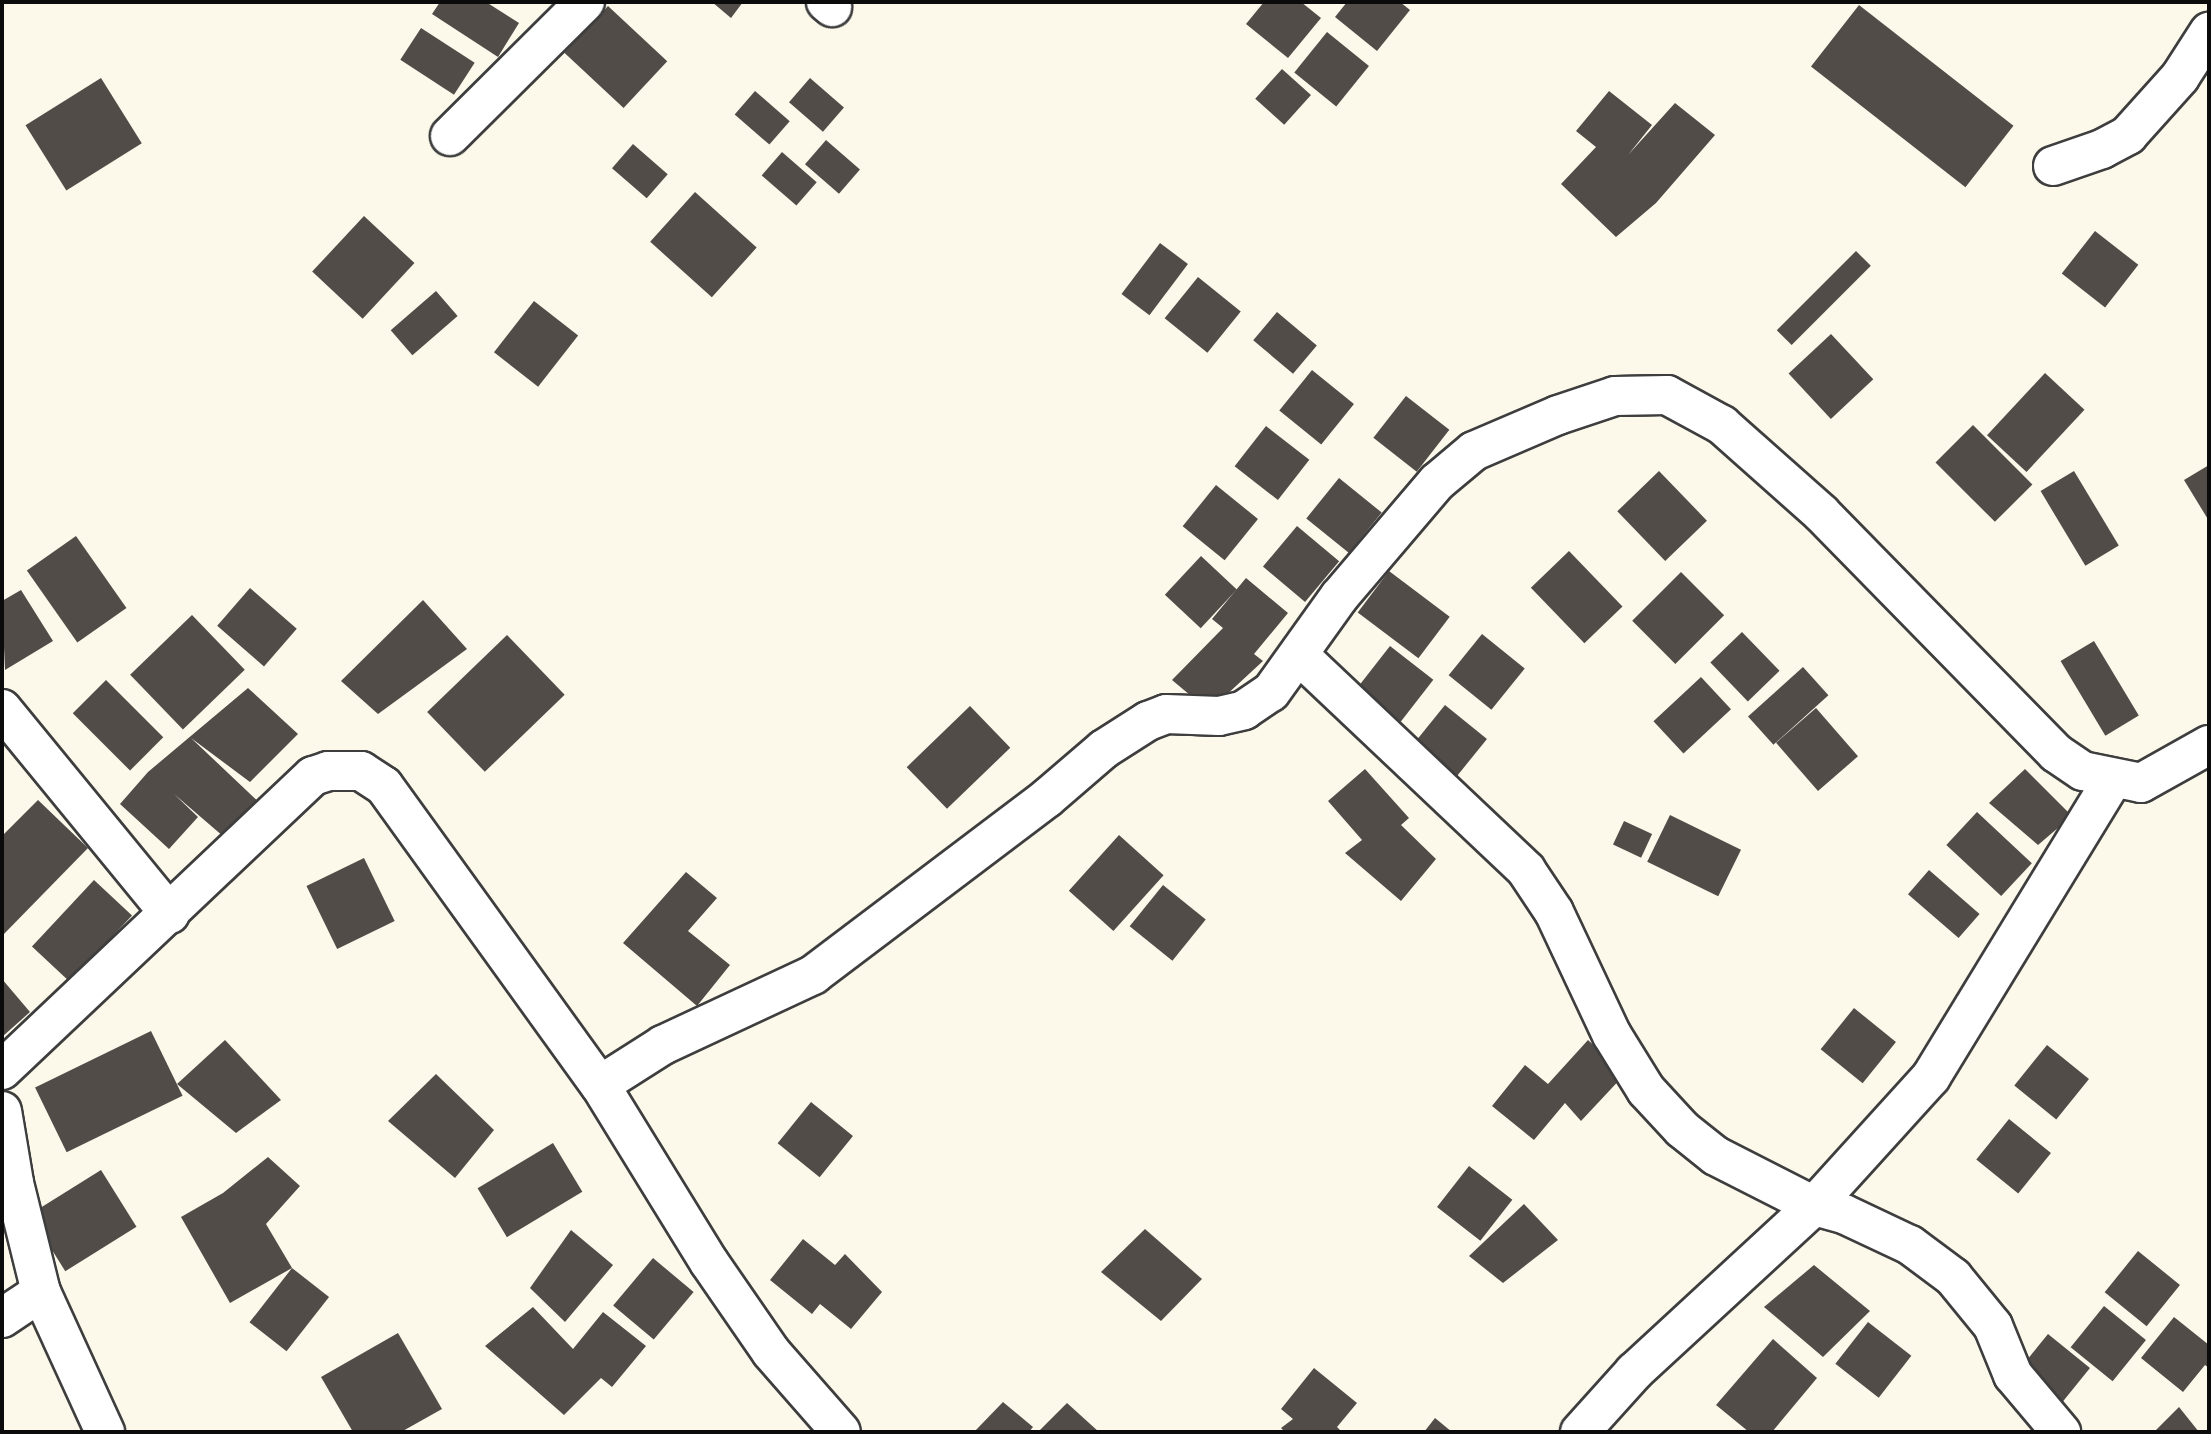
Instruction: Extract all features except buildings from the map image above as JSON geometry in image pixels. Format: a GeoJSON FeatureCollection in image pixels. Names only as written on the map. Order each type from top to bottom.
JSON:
{"type":"FeatureCollection","features":[{"type":"Feature","properties":{"kind":"street"},"geometry":{"type":"LineString","coordinates":[[450,136],[585,2]]}},
{"type":"Feature","properties":{"kind":"street"},"geometry":{"type":"LineString","coordinates":[[2053,166],[2102,149],[2128,135],[2180,77],[2209,32]]}},
{"type":"Feature","properties":{"kind":"street"},"geometry":{"type":"LineString","coordinates":[[600,1085],[663,1045],[813,975],[1047,798],[1104,749],[1148,721],[1166,714],[1219,716],[1244,710],[1271,692],[1379,546],[1437,482],[1474,451],[1558,415],[1615,396],[1667,395],[1722,425],[1821,513],[2056,753],[2083,771],[2112,780],[2141,783],[2209,745]]}},
{"type":"Feature","properties":{"kind":"street"},"geometry":{"type":"LineString","coordinates":[[1300,656],[1526,870],[1554,912],[1612,1035],[1646,1090],[1673,1119],[1716,1156],[1814,1206],[1844,1214],[1910,1245],[1953,1277],[1993,1326],[2013,1375],[2061,1432]]}},
{"type":"Feature","properties":{"kind":"street"},"geometry":{"type":"LineString","coordinates":[[2,709],[170,914]]}},
{"type":"Feature","properties":{"kind":"street"},"geometry":{"type":"LineString","coordinates":[[2,1070],[313,776],[328,771],[361,771],[384,786],[600,1085],[709,1262],[771,1352],[841,1432]]}},
{"type":"Feature","properties":{"kind":"street"},"geometry":{"type":"LineString","coordinates":[[1580,1432],[1634,1372],[1814,1206],[1931,1077],[2112,780]]}},
{"type":"Feature","properties":{"kind":"street"},"geometry":{"type":"LineString","coordinates":[[2,1111],[14,1183],[41,1292],[105,1432]]}},
{"type":"Feature","properties":{"kind":"street"},"geometry":{"type":"LineString","coordinates":[[2,1318],[41,1292]]}}]}
